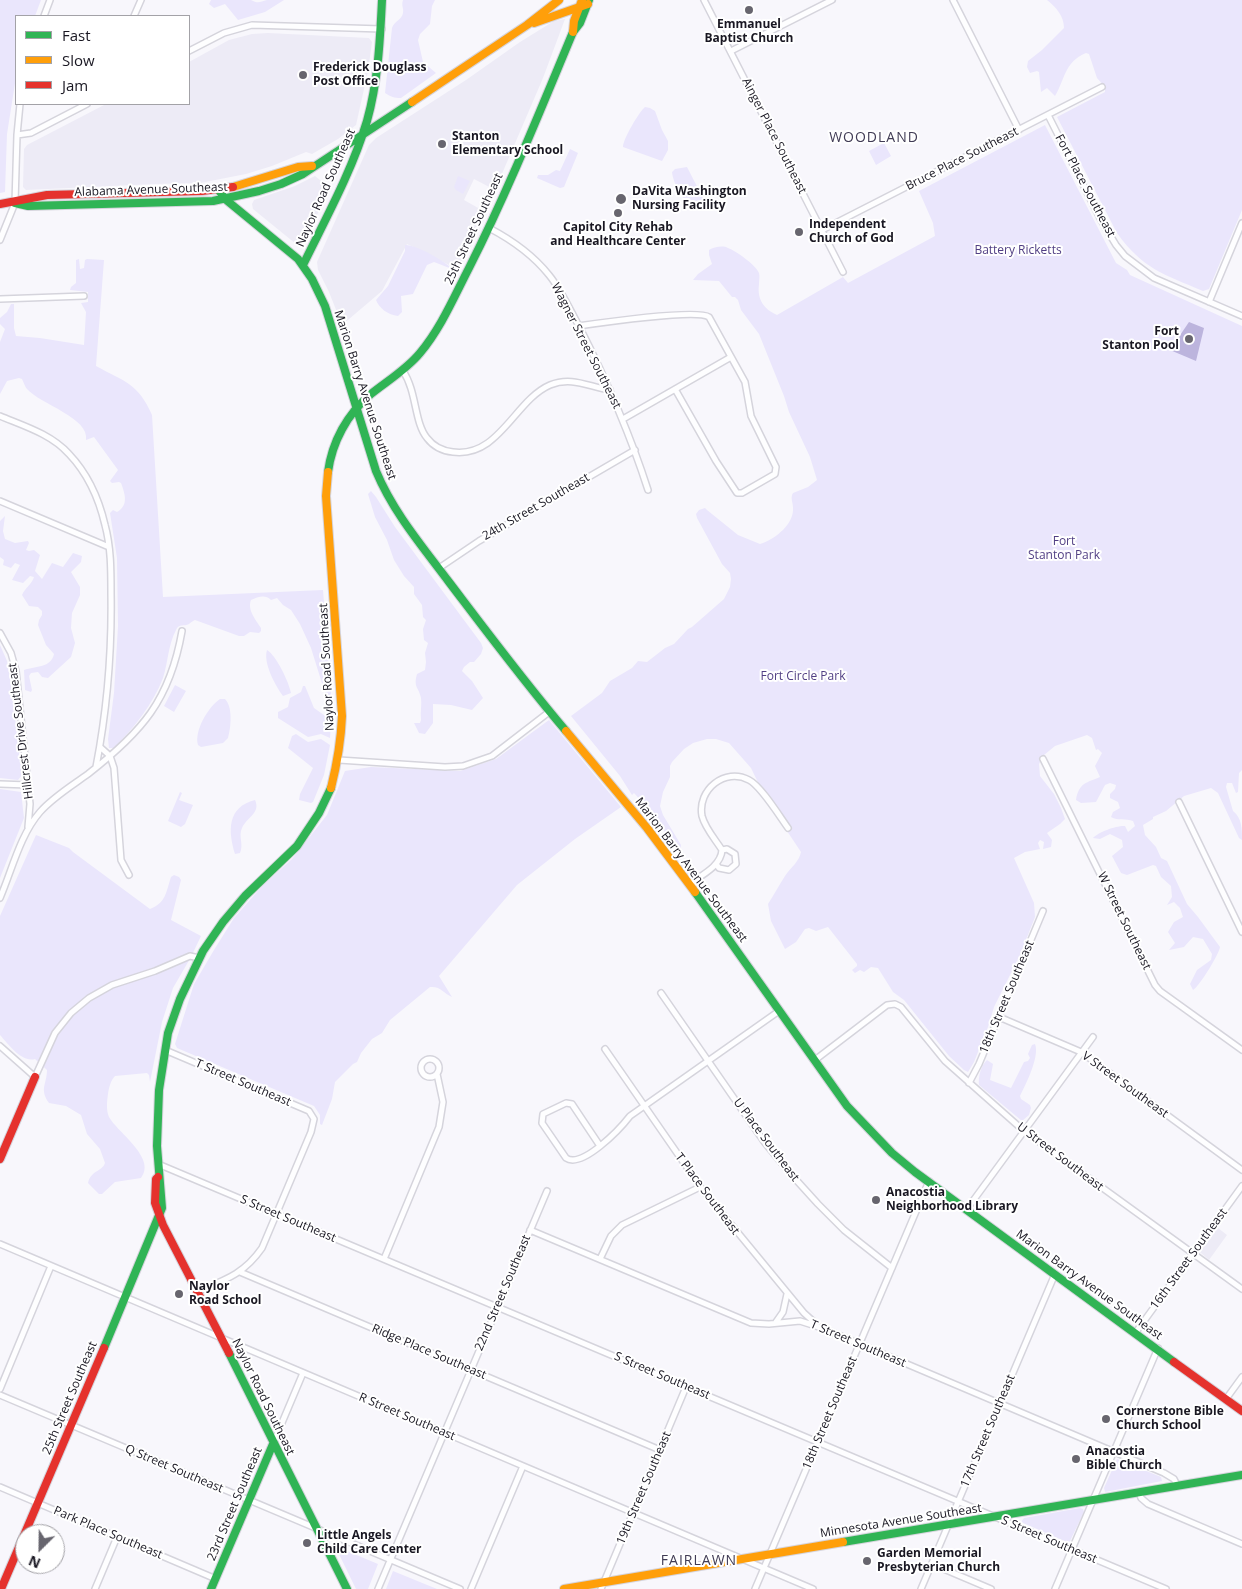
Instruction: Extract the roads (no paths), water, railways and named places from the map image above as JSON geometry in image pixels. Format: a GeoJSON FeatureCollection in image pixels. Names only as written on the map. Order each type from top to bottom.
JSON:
{"type":"FeatureCollection","features":[{"type":"Feature","properties":{"kind":"main road","name":"Naylor Road Southeast"},"geometry":{"type":"LineString","coordinates":[[303,265],[342,184],[363,134],[376,82],[382,29],[382,0]]}},
{"type":"Feature","properties":{"kind":"main road","name":"Alabama Avenue Southeast"},"geometry":{"type":"LineString","coordinates":[[0,204],[15,203],[28,206],[213,201],[266,189],[288,181],[303,174],[312,166],[527,26],[559,0]]}},
{"type":"Feature","properties":{"kind":"main road","name":"Alabama Avenue Southeast"},"geometry":{"type":"LineString","coordinates":[[527,26],[585,3]]}},
{"type":"Feature","properties":{"kind":"main road","name":"25th Street Southeast"},"geometry":{"type":"LineString","coordinates":[[356,408],[366,398],[402,371],[422,351],[436,332],[490,228],[573,32],[574,21],[585,3]]}},
{"type":"Feature","properties":{"kind":"main road","name":"Alabama Avenue Southeast"},"geometry":{"type":"LineString","coordinates":[[15,203],[27,198],[47,195],[218,189],[251,182],[298,167],[312,166]]}},
{"type":"Feature","properties":{"kind":"main road","name":"Marion Barry Avenue Southeast"},"geometry":{"type":"LineString","coordinates":[[218,189],[225,198],[292,253],[303,265],[314,284],[325,306],[372,461],[384,490],[399,515],[549,712],[630,806],[689,884],[844,1102],[892,1153],[928,1182],[1242,1410]]}},
{"type":"Feature","properties":{"kind":"main road","name":"Naylor Road Southeast"},"geometry":{"type":"LineString","coordinates":[[347,1589],[167,1233],[155,1203],[156,1179],[159,1176],[158,1100],[164,1050],[179,1003],[200,958],[214,934],[235,908],[290,853],[308,831],[328,794],[339,760],[342,733],[342,704],[326,485],[328,466],[334,447],[342,429],[356,408]]}},
{"type":"Feature","properties":{"kind":"main road"},"geometry":{"type":"LineString","coordinates":[[0,1159],[35,1077]]}},
{"type":"Feature","properties":{"kind":"main road","name":"25th Street Southeast"},"geometry":{"type":"LineString","coordinates":[[1,1589],[3,1578],[38,1503],[160,1215]]}},
{"type":"Feature","properties":{"kind":"main road","name":"23rd Street Southeast"},"geometry":{"type":"LineString","coordinates":[[211,1589],[273,1444]]}},
{"type":"Feature","properties":{"kind":"main road","name":"Minnesota Avenue Southeast"},"geometry":{"type":"LineString","coordinates":[[564,1589],[602,1586],[770,1554],[1242,1475]]}},
{"type":"Feature","properties":{"kind":"street"},"geometry":{"type":"LineString","coordinates":[[44,15],[50,0]]}},
{"type":"Feature","properties":{"kind":"street"},"geometry":{"type":"LineString","coordinates":[[134,15],[140,0]]}},
{"type":"Feature","properties":{"kind":"street","name":"Ainger Place Southeast"},"geometry":{"type":"LineString","coordinates":[[704,0],[843,272]]}},
{"type":"Feature","properties":{"kind":"street"},"geometry":{"type":"LineString","coordinates":[[731,51],[832,0]]}},
{"type":"Feature","properties":{"kind":"street"},"geometry":{"type":"LineString","coordinates":[[953,0],[1019,130]]}},
{"type":"Feature","properties":{"kind":"street"},"geometry":{"type":"LineString","coordinates":[[190,50],[224,33],[252,24],[382,29]]}},
{"type":"Feature","properties":{"kind":"street","name":"Bruce Place Southeast"},"geometry":{"type":"LineString","coordinates":[[822,230],[1102,87]]}},
{"type":"Feature","properties":{"kind":"street"},"geometry":{"type":"LineString","coordinates":[[0,240],[15,203],[20,105]]}},
{"type":"Feature","properties":{"kind":"street"},"geometry":{"type":"LineString","coordinates":[[17,135],[31,132],[85,105]]}},
{"type":"Feature","properties":{"kind":"street","name":"Fort Place Southeast"},"geometry":{"type":"LineString","coordinates":[[1048,115],[1101,220],[1125,256],[1154,278],[1242,316]]}},
{"type":"Feature","properties":{"kind":"street"},"geometry":{"type":"LineString","coordinates":[[1209,302],[1242,224]]}},
{"type":"Feature","properties":{"kind":"street","name":"Wagner Street Southeast"},"geometry":{"type":"LineString","coordinates":[[490,228],[517,244],[541,266],[557,286],[623,419],[648,490]]}},
{"type":"Feature","properties":{"kind":"street"},"geometry":{"type":"LineString","coordinates":[[0,299],[84,296]]}},
{"type":"Feature","properties":{"kind":"street"},"geometry":{"type":"LineString","coordinates":[[578,326],[703,314],[711,318],[745,382],[751,416],[776,467],[777,471],[775,474],[742,493],[737,493],[716,461],[675,389]]}},
{"type":"Feature","properties":{"kind":"street"},"geometry":{"type":"LineString","coordinates":[[623,419],[731,357]]}},
{"type":"Feature","properties":{"kind":"street"},"geometry":{"type":"LineString","coordinates":[[402,371],[412,387],[420,426],[424,434],[435,446],[455,453],[472,450],[492,440],[536,394],[551,385],[561,382],[575,382],[610,390]]}},
{"type":"Feature","properties":{"kind":"street"},"geometry":{"type":"LineString","coordinates":[[0,416],[52,439],[76,462],[86,477],[98,502],[105,524],[109,547],[110,651],[100,747],[96,767]]}},
{"type":"Feature","properties":{"kind":"street","name":"24th Street Southeast"},"geometry":{"type":"LineString","coordinates":[[439,568],[479,541],[635,450]]}},
{"type":"Feature","properties":{"kind":"street"},"geometry":{"type":"LineString","coordinates":[[0,501],[109,547]]}},
{"type":"Feature","properties":{"kind":"street"},"geometry":{"type":"LineString","coordinates":[[0,898],[27,832],[41,810],[134,735],[160,697],[174,667],[182,631]]}},
{"type":"Feature","properties":{"kind":"street","name":"Hillcrest Drive Southeast"},"geometry":{"type":"LineString","coordinates":[[0,633],[11,653],[16,671],[30,804],[27,832]]}},
{"type":"Feature","properties":{"kind":"street"},"geometry":{"type":"LineString","coordinates":[[339,760],[445,767],[463,766],[492,756],[549,712]]}},
{"type":"Feature","properties":{"kind":"street"},"geometry":{"type":"LineString","coordinates":[[100,747],[110,756],[114,768],[121,860],[129,875]]}},
{"type":"Feature","properties":{"kind":"street","name":"W Street Southeast"},"geometry":{"type":"LineString","coordinates":[[1043,759],[1156,987],[1242,1050]]}},
{"type":"Feature","properties":{"kind":"street"},"geometry":{"type":"LineString","coordinates":[[689,884],[720,860],[722,850],[705,825],[701,808],[703,798],[718,780],[726,777],[740,777],[750,780],[788,828]]}},
{"type":"Feature","properties":{"kind":"street"},"geometry":{"type":"LineString","coordinates":[[0,784],[28,785]]}},
{"type":"Feature","properties":{"kind":"street"},"geometry":{"type":"LineString","coordinates":[[1179,802],[1242,932]]}},
{"type":"Feature","properties":{"kind":"street"},"geometry":{"type":"LineString","coordinates":[[30,804],[38,809],[47,805]]}},
{"type":"Feature","properties":{"kind":"street"},"geometry":{"type":"LineString","coordinates":[[716,864],[719,868],[729,870],[736,864],[735,854],[727,849],[722,850]]}},
{"type":"Feature","properties":{"kind":"street","name":"18th Street Southeast"},"geometry":{"type":"LineString","coordinates":[[969,1083],[979,1064],[1043,911]]}},
{"type":"Feature","properties":{"kind":"street"},"geometry":{"type":"LineString","coordinates":[[0,1046],[35,1077],[55,1034],[71,1013],[89,998],[112,985],[190,956],[200,958]]}},
{"type":"Feature","properties":{"kind":"street","name":"U Place Southeast"},"geometry":{"type":"LineString","coordinates":[[660,993],[766,1143],[797,1182],[844,1230],[892,1268]]}},
{"type":"Feature","properties":{"kind":"street","name":"U Street Southeast"},"geometry":{"type":"LineString","coordinates":[[815,1060],[887,1005],[901,1007],[940,1056],[1024,1131],[1242,1289]]}},
{"type":"Feature","properties":{"kind":"street"},"geometry":{"type":"LineString","coordinates":[[600,1146],[572,1104],[566,1103],[543,1114],[542,1123],[567,1160],[576,1161],[600,1146],[621,1129],[630,1116],[780,1011]]}},
{"type":"Feature","properties":{"kind":"street","name":"V Street Southeast"},"geometry":{"type":"LineString","coordinates":[[999,1017],[1081,1052],[1242,1170]]}},
{"type":"Feature","properties":{"kind":"street"},"geometry":{"type":"LineString","coordinates":[[967,1209],[1093,1037]]}},
{"type":"Feature","properties":{"kind":"street","name":"T Place Southeast"},"geometry":{"type":"LineString","coordinates":[[605,1049],[700,1187],[804,1313],[822,1328]]}},
{"type":"Feature","properties":{"kind":"street","name":"T Street Southeast"},"geometry":{"type":"LineString","coordinates":[[164,1050],[309,1111],[313,1116],[314,1123],[311,1132],[277,1214]]}},
{"type":"Feature","properties":{"kind":"street"},"geometry":{"type":"LineString","coordinates":[[384,1259],[440,1126],[443,1102],[437,1074]]}},
{"type":"Feature","properties":{"kind":"street","name":"S Street Southeast"},"geometry":{"type":"LineString","coordinates":[[158,1164],[1166,1589]]}},
{"type":"Feature","properties":{"kind":"street","name":"18th Street Southeast"},"geometry":{"type":"LineString","coordinates":[[755,1589],[928,1182]]}},
{"type":"Feature","properties":{"kind":"street","name":"16th Street Southeast"},"geometry":{"type":"LineString","coordinates":[[1136,1332],[1242,1186]]}},
{"type":"Feature","properties":{"kind":"street"},"geometry":{"type":"LineString","coordinates":[[600,1259],[611,1236],[622,1225],[700,1187]]}},
{"type":"Feature","properties":{"kind":"street","name":"22nd Street Southeast"},"geometry":{"type":"LineString","coordinates":[[378,1589],[547,1191]]}},
{"type":"Feature","properties":{"kind":"street"},"geometry":{"type":"LineString","coordinates":[[198,1291],[240,1272],[253,1260],[262,1248],[277,1214]]}},
{"type":"Feature","properties":{"kind":"street","name":"T Street Southeast"},"geometry":{"type":"LineString","coordinates":[[530,1230],[751,1323],[766,1324],[800,1321],[822,1328],[1168,1474],[1177,1485]]}},
{"type":"Feature","properties":{"kind":"street","name":"R Street Southeast"},"geometry":{"type":"LineString","coordinates":[[0,1244],[814,1589]]}},
{"type":"Feature","properties":{"kind":"street"},"geometry":{"type":"LineString","coordinates":[[0,1389],[51,1266]]}},
{"type":"Feature","properties":{"kind":"street","name":"Ridge Place Southeast"},"geometry":{"type":"LineString","coordinates":[[240,1272],[660,1450]]}},
{"type":"Feature","properties":{"kind":"street","name":"17th Street Southeast"},"geometry":{"type":"LineString","coordinates":[[921,1589],[1055,1274]]}},
{"type":"Feature","properties":{"kind":"street"},"geometry":{"type":"LineString","coordinates":[[774,1323],[779,1320],[787,1293]]}},
{"type":"Feature","properties":{"kind":"street"},"geometry":{"type":"LineString","coordinates":[[1055,1589],[1158,1348]]}},
{"type":"Feature","properties":{"kind":"street","name":"23rd Street Southeast"},"geometry":{"type":"LineString","coordinates":[[273,1444],[303,1372]]}},
{"type":"Feature","properties":{"kind":"street"},"geometry":{"type":"LineString","coordinates":[[1226,1399],[1242,1376]]}},
{"type":"Feature","properties":{"kind":"street","name":"19th Street Southeast"},"geometry":{"type":"LineString","coordinates":[[602,1586],[686,1387]]}},
{"type":"Feature","properties":{"kind":"street","name":"Q Street Southeast"},"geometry":{"type":"LineString","coordinates":[[0,1395],[460,1589]]}},
{"type":"Feature","properties":{"kind":"street"},"geometry":{"type":"LineString","coordinates":[[471,1589],[523,1466]]}},
{"type":"Feature","properties":{"kind":"street","name":"Park Place Southeast"},"geometry":{"type":"LineString","coordinates":[[0,1487],[216,1579]]}},
{"type":"Feature","properties":{"kind":"street"},"geometry":{"type":"LineString","coordinates":[[1139,1492],[1141,1498],[1148,1504],[1242,1544]]}},
{"type":"Feature","properties":{"kind":"street"},"geometry":{"type":"LineString","coordinates":[[95,1589],[117,1537]]}},
{"type":"Feature","properties":{"kind":"street"},"geometry":{"type":"LineString","coordinates":[[932,1564],[992,1589]]}},
{"type":"Feature","properties":{"kind":"place","name":"Emmanuel Baptist Church"},"geometry":{"type":"Point","coordinates":[749,10]}},
{"type":"Feature","properties":{"kind":"place","name":"Frederick Douglass Post Office"},"geometry":{"type":"Point","coordinates":[303,75]}},
{"type":"Feature","properties":{"kind":"place","name":"Stanton Elementary School"},"geometry":{"type":"Point","coordinates":[442,144]}},
{"type":"Feature","properties":{"kind":"place","name":"DaVita Washington Nursing Facility"},"geometry":{"type":"Point","coordinates":[621,199]}},
{"type":"Feature","properties":{"kind":"place","name":"Capitol City Rehab and Healthcare Center"},"geometry":{"type":"Point","coordinates":[618,213]}},
{"type":"Feature","properties":{"kind":"place","name":"Independent Church of God"},"geometry":{"type":"Point","coordinates":[799,232]}},
{"type":"Feature","properties":{"kind":"place","name":"Fort Stanton Pool"},"geometry":{"type":"Point","coordinates":[1189,339]}},
{"type":"Feature","properties":{"kind":"place","name":"Anacostia Neighborhood Library"},"geometry":{"type":"Point","coordinates":[876,1200]}},
{"type":"Feature","properties":{"kind":"place","name":"Naylor Road School"},"geometry":{"type":"Point","coordinates":[179,1294]}},
{"type":"Feature","properties":{"kind":"place","name":"Cornerstone Bible Church School"},"geometry":{"type":"Point","coordinates":[1106,1419]}},
{"type":"Feature","properties":{"kind":"place","name":"Anacostia Bible Church"},"geometry":{"type":"Point","coordinates":[1076,1459]}},
{"type":"Feature","properties":{"kind":"place","name":"Little Angels Child Care Center"},"geometry":{"type":"Point","coordinates":[307,1543]}},
{"type":"Feature","properties":{"kind":"place","name":"Garden Memorial Presbyterian Church"},"geometry":{"type":"Point","coordinates":[867,1561]}},
{"type":"Feature","properties":{"kind":"district","name":"WOODLAND"},"geometry":{"type":"Point","coordinates":[874,138]}},
{"type":"Feature","properties":{"kind":"district","name":"FAIRLAWN"},"geometry":{"type":"Point","coordinates":[699,1561]}},
{"type":"Feature","properties":{"kind":"park label","name":"Battery Ricketts"},"geometry":{"type":"Point","coordinates":[1018,251]}},
{"type":"Feature","properties":{"kind":"park label","name":"Fort Stanton Park"},"geometry":{"type":"Point","coordinates":[1064,549]}},
{"type":"Feature","properties":{"kind":"park label","name":"Fort Circle Park"},"geometry":{"type":"Point","coordinates":[803,677]}}]}
